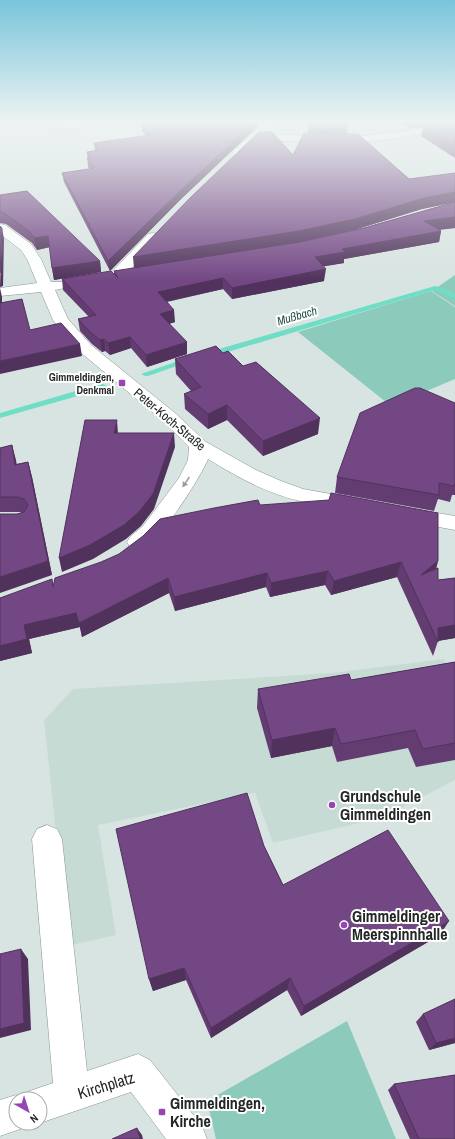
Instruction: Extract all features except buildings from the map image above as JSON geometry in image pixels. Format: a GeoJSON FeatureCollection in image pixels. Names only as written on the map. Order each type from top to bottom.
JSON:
{"type":"FeatureCollection","features":[{"type":"Feature","properties":{"kind":"street"},"geometry":{"type":"LineString","coordinates":[[117,275],[164,226]]}},
{"type":"Feature","properties":{"kind":"street","name":"Peter-Koch-Straße"},"geometry":{"type":"LineString","coordinates":[[0,228],[26,248],[34,259],[62,320],[72,334],[85,348],[169,417],[199,446],[249,475],[274,486],[301,495],[455,523]]}},
{"type":"Feature","properties":{"kind":"street"},"geometry":{"type":"LineString","coordinates":[[101,278],[140,272]]}},
{"type":"Feature","properties":{"kind":"street"},"geometry":{"type":"LineString","coordinates":[[0,292],[70,283]]}},
{"type":"Feature","properties":{"kind":"street"},"geometry":{"type":"LineString","coordinates":[[125,552],[150,531],[187,481],[198,460],[199,446]]}},
{"type":"Feature","properties":{"kind":"street"},"geometry":{"type":"LineString","coordinates":[[47,839],[72,1095]]}},
{"type":"Feature","properties":{"kind":"street","name":"Kirchplatz"},"geometry":{"type":"LineString","coordinates":[[48,1102],[138,1072],[189,1139]]}},
{"type":"Feature","properties":{"kind":"shaded area","name":"Grundschule Gimmeldingen"},"geometry":{"type":"Polygon","coordinates":[[[444,659],[455,681],[455,780],[381,818],[273,843],[255,793],[98,825],[116,935],[68,946],[44,720],[73,689],[333,673],[444,659]]]}},
{"type":"Feature","properties":{"kind":"green space"},"geometry":{"type":"Polygon","coordinates":[[[455,275],[455,306],[432,291],[455,275]]]}},
{"type":"Feature","properties":{"kind":"green space"},"geometry":{"type":"Polygon","coordinates":[[[431,291],[455,307],[455,379],[391,406],[298,332],[431,291]]]}},
{"type":"Feature","properties":{"kind":"green space"},"geometry":{"type":"Polygon","coordinates":[[[347,1021],[396,1139],[216,1139],[207,1101],[347,1021]]]}},
{"type":"Feature","properties":{"kind":"waterway","name":"Mußbach"},"geometry":{"type":"LineString","coordinates":[[208,355],[435,288],[445,291],[455,297]]}},
{"type":"Feature","properties":{"kind":"waterway","name":"Mußbach"},"geometry":{"type":"LineString","coordinates":[[145,374],[187,361]]}},
{"type":"Feature","properties":{"kind":"waterway","name":"Mußbach"},"geometry":{"type":"LineString","coordinates":[[0,416],[103,386]]}},
{"type":"Feature","properties":{"kind":"place","name":"Gimmeldingen, Denkmal"},"geometry":{"type":"Point","coordinates":[122,383]}},
{"type":"Feature","properties":{"kind":"place","name":"Grundschule Gimmeldingen"},"geometry":{"type":"Point","coordinates":[332,805]}},
{"type":"Feature","properties":{"kind":"place","name":"Gimmeldinger Meerspinnhalle"},"geometry":{"type":"Point","coordinates":[344,925]}},
{"type":"Feature","properties":{"kind":"place","name":"Gimmeldingen, Kirche"},"geometry":{"type":"Point","coordinates":[162,1112]}}]}
